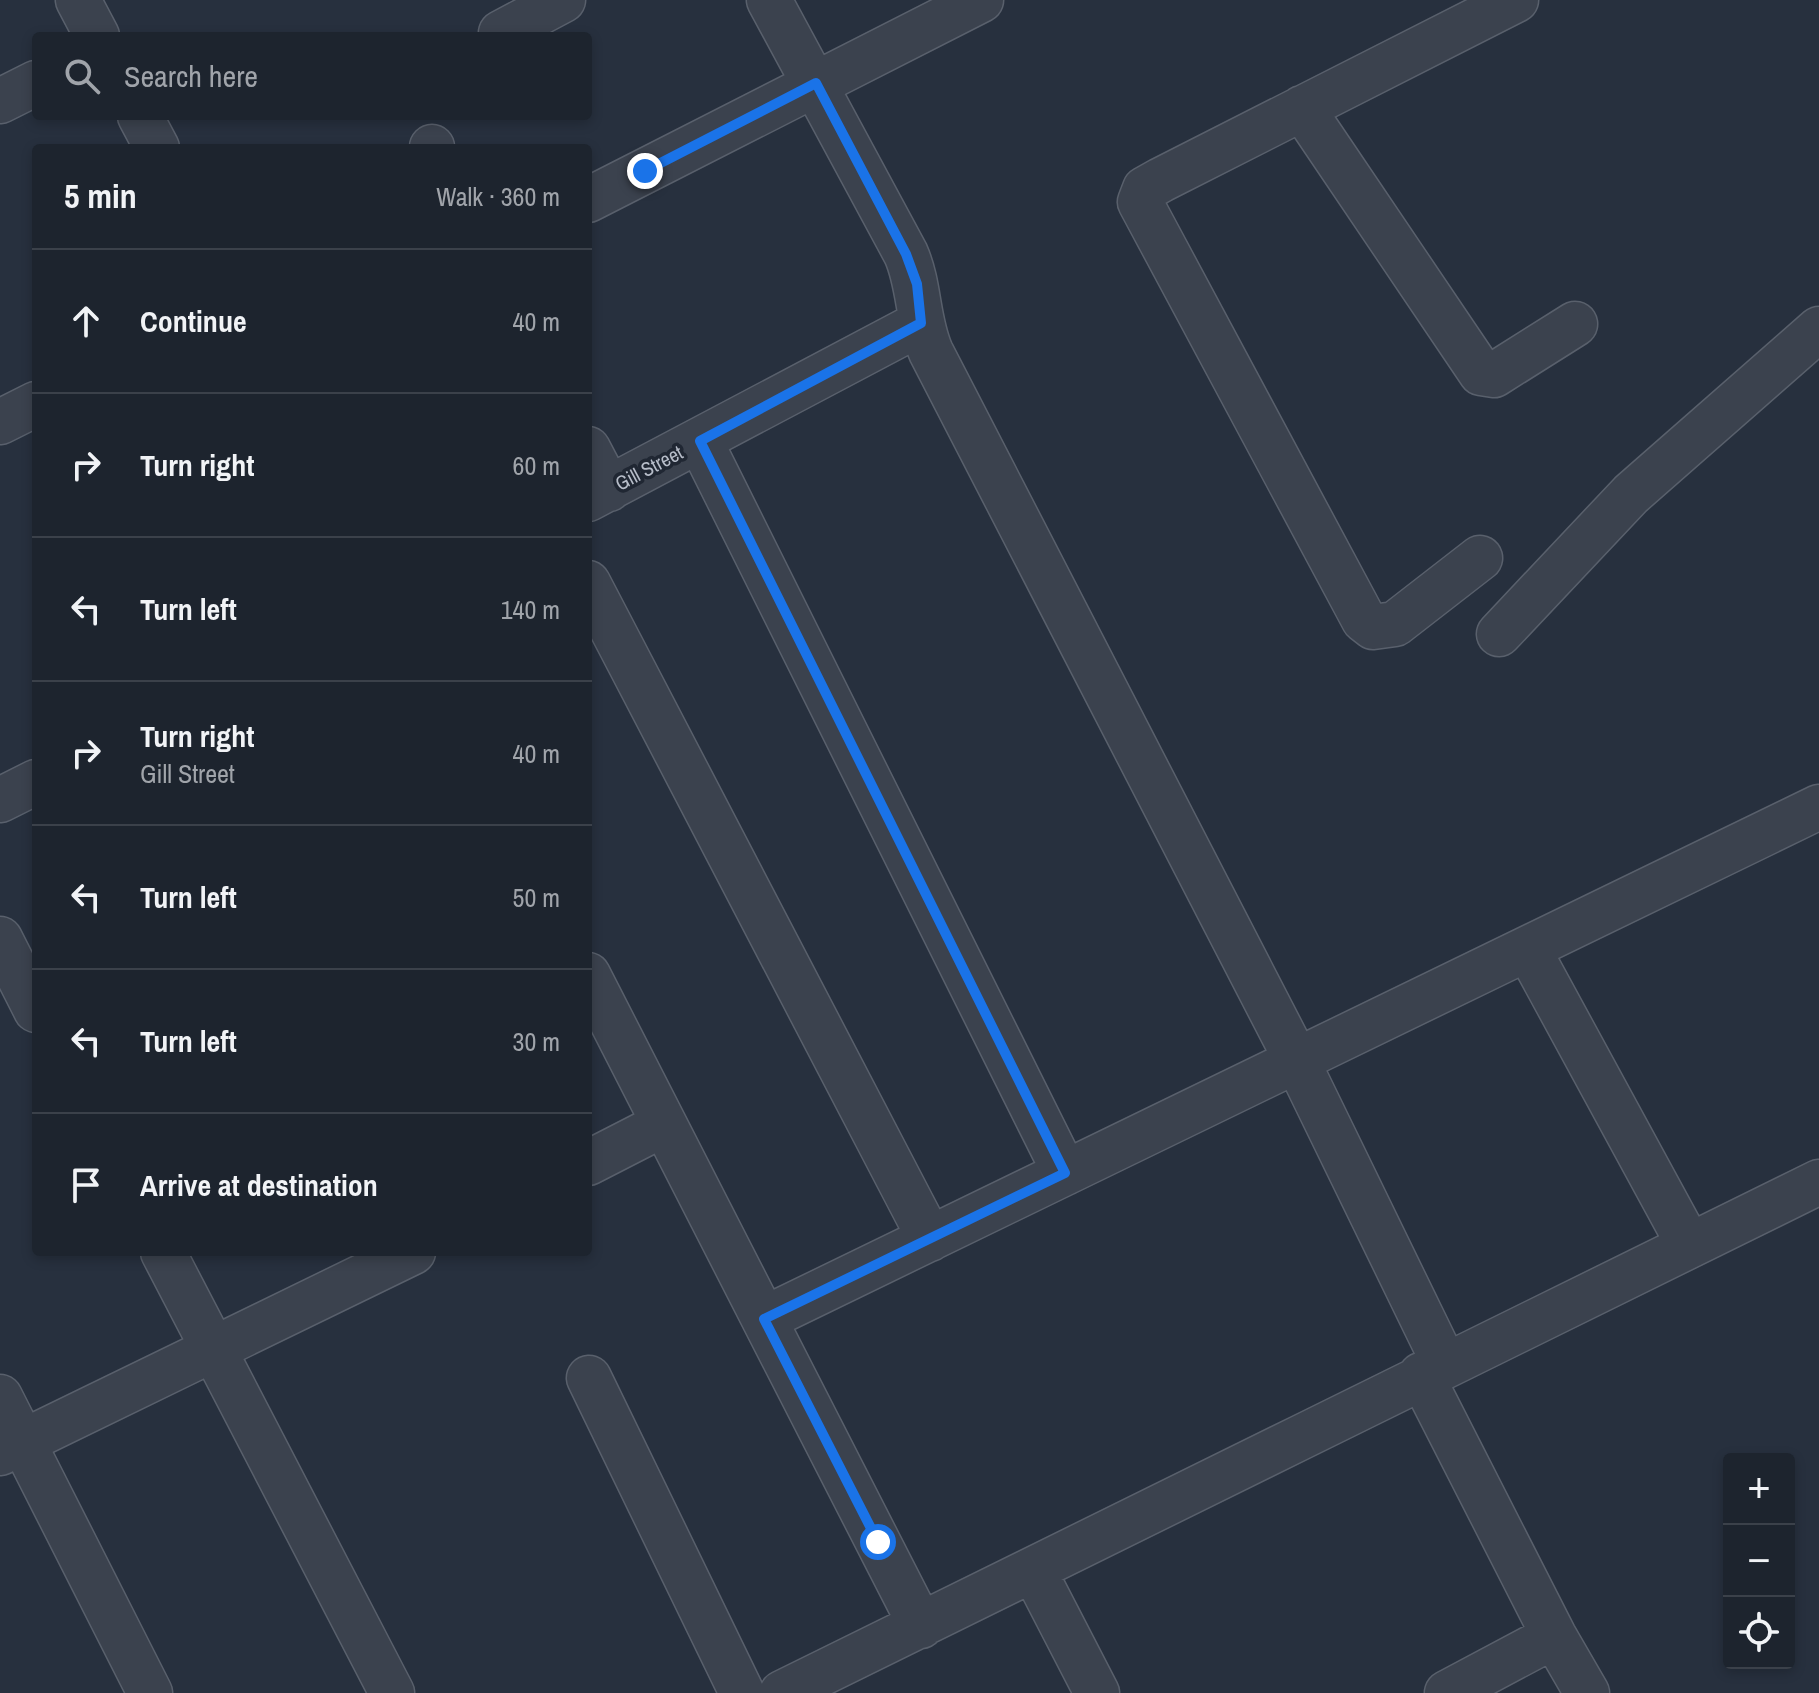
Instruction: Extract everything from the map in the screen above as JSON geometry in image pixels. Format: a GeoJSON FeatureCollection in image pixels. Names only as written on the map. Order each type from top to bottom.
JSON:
{"type":"FeatureCollection","features":[{"type":"Feature","properties":{"kind":"street"},"geometry":{"type":"LineString","coordinates":[[78,0],[95,32]]}},
{"type":"Feature","properties":{"kind":"street"},"geometry":{"type":"LineString","coordinates":[[503,32],[563,0]]}},
{"type":"Feature","properties":{"kind":"street"},"geometry":{"type":"LineString","coordinates":[[769,0],[906,254],[917,284],[921,323],[931,352],[1297,1061],[1432,1369],[1554,1636],[1587,1693]]}},
{"type":"Feature","properties":{"kind":"street"},"geometry":{"type":"LineString","coordinates":[[592,198],[981,0]]}},
{"type":"Feature","properties":{"kind":"street"},"geometry":{"type":"LineString","coordinates":[[1480,558],[1395,624],[1373,627],[1364,620],[1140,202],[1145,189],[1509,2]]}},
{"type":"Feature","properties":{"kind":"street"},"geometry":{"type":"LineString","coordinates":[[0,101],[32,85]]}},
{"type":"Feature","properties":{"kind":"street"},"geometry":{"type":"LineString","coordinates":[[1302,108],[1481,373],[1494,375],[1575,324]]}},
{"type":"Feature","properties":{"kind":"street"},"geometry":{"type":"LineString","coordinates":[[142,120],[155,144]]}},
{"type":"Feature","properties":{"kind":"street","name":"Gill Street"},"geometry":{"type":"LineString","coordinates":[[598,494],[921,323]]}},
{"type":"Feature","properties":{"kind":"street"},"geometry":{"type":"LineString","coordinates":[[1499,634],[1631,494],[1819,329]]}},
{"type":"Feature","properties":{"kind":"street"},"geometry":{"type":"LineString","coordinates":[[0,422],[32,406]]}},
{"type":"Feature","properties":{"kind":"street"},"geometry":{"type":"LineString","coordinates":[[700,441],[1065,1173]]}},
{"type":"Feature","properties":{"kind":"street"},"geometry":{"type":"LineString","coordinates":[[592,467],[598,494]]}},
{"type":"Feature","properties":{"kind":"street"},"geometry":{"type":"LineString","coordinates":[[592,591],[930,1239]]}},
{"type":"Feature","properties":{"kind":"street"},"geometry":{"type":"LineString","coordinates":[[0,800],[32,784]]}},
{"type":"Feature","properties":{"kind":"street"},"geometry":{"type":"LineString","coordinates":[[764,1319],[1819,807]]}},
{"type":"Feature","properties":{"kind":"street"},"geometry":{"type":"LineString","coordinates":[[0,939],[32,1002]]}},
{"type":"Feature","properties":{"kind":"street"},"geometry":{"type":"LineString","coordinates":[[1528,949],[1689,1245]]}},
{"type":"Feature","properties":{"kind":"street"},"geometry":{"type":"LineString","coordinates":[[592,983],[921,1626]]}},
{"type":"Feature","properties":{"kind":"street"},"geometry":{"type":"LineString","coordinates":[[592,1161],[664,1124]]}},
{"type":"Feature","properties":{"kind":"street"},"geometry":{"type":"LineString","coordinates":[[782,1693],[1034,1571],[1432,1369],[1819,1182]]}},
{"type":"Feature","properties":{"kind":"street"},"geometry":{"type":"LineString","coordinates":[[165,1256],[392,1693]]}},
{"type":"Feature","properties":{"kind":"street"},"geometry":{"type":"LineString","coordinates":[[12,1448],[396,1256]]}},
{"type":"Feature","properties":{"kind":"street"},"geometry":{"type":"LineString","coordinates":[[589,1378],[742,1693]]}},
{"type":"Feature","properties":{"kind":"street"},"geometry":{"type":"LineString","coordinates":[[0,1397],[12,1448],[150,1693]]}},
{"type":"Feature","properties":{"kind":"street"},"geometry":{"type":"LineString","coordinates":[[1034,1571],[1097,1693]]}},
{"type":"Feature","properties":{"kind":"street"},"geometry":{"type":"LineString","coordinates":[[1447,1693],[1554,1636]]}},
{"type":"Feature","properties":{"kind":"route"},"geometry":{"type":"LineString","coordinates":[[645,171],[816,83],[906,254],[917,284],[921,323],[700,441],[1065,1173],[764,1319],[878,1542]]}}]}
